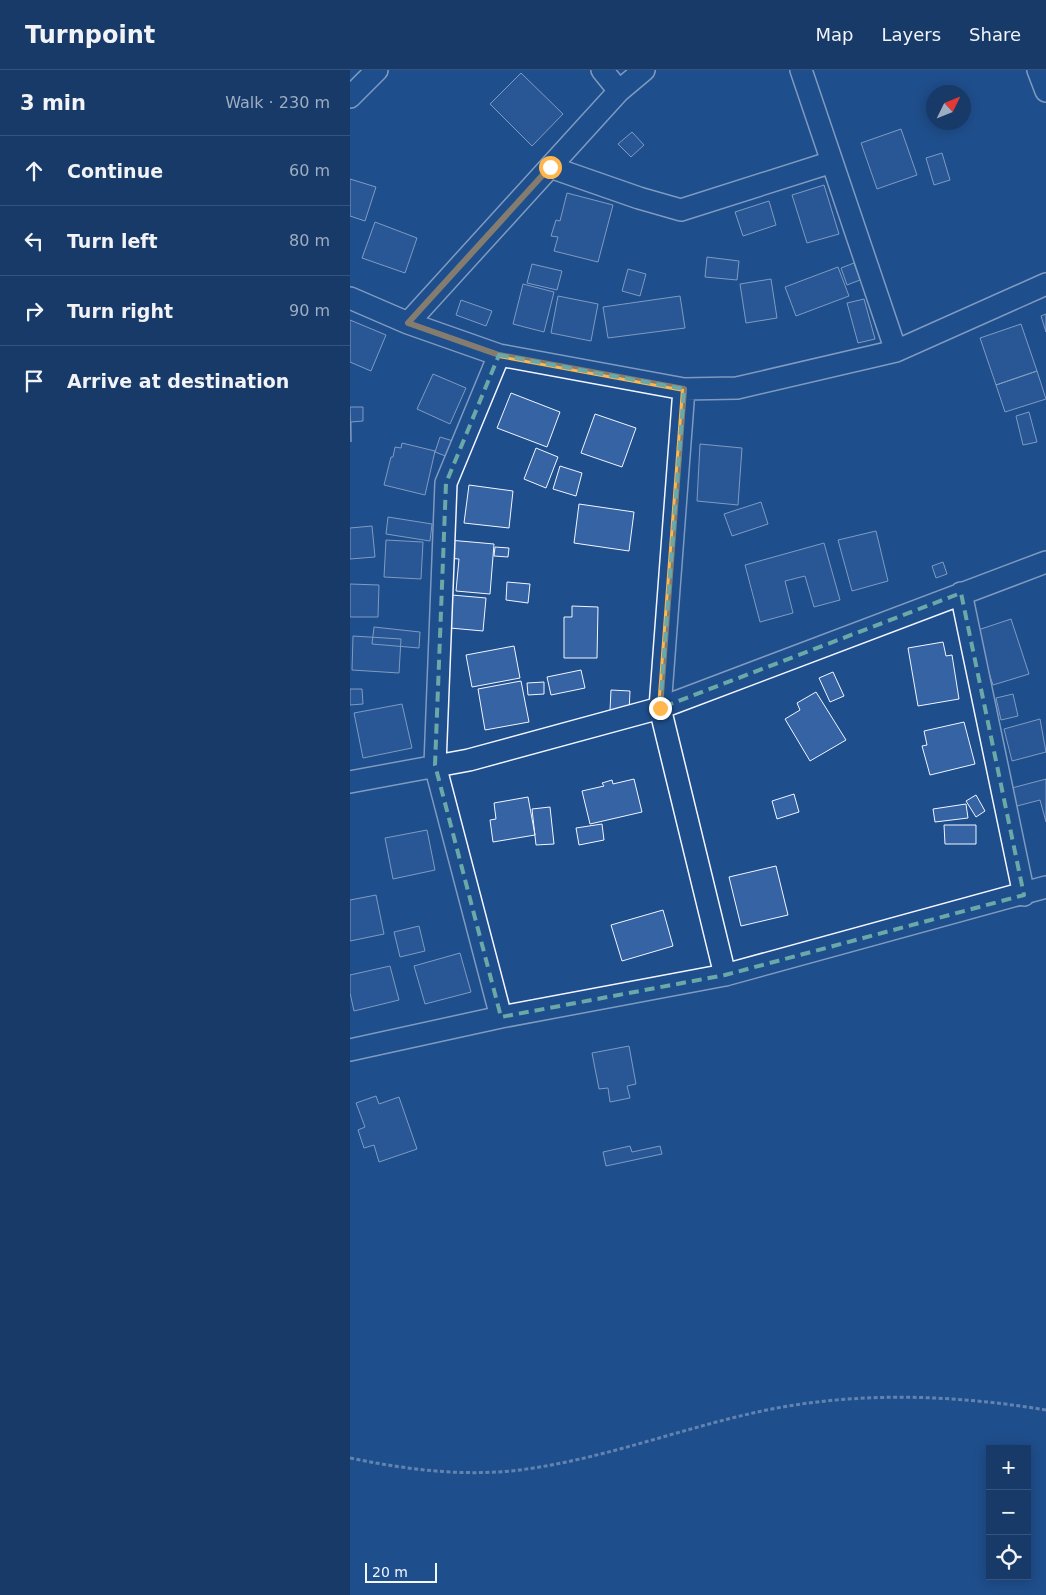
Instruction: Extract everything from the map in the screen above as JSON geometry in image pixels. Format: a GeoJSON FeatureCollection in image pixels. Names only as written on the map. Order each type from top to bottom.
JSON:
{"type":"FeatureCollection","features":[{"type":"Feature","properties":{"kind":"street"},"geometry":{"type":"LineString","coordinates":[[350,97],[377,70]]}},
{"type":"Feature","properties":{"kind":"street"},"geometry":{"type":"LineString","coordinates":[[602,70],[619,91]]}},
{"type":"Feature","properties":{"kind":"street"},"geometry":{"type":"LineString","coordinates":[[408,323],[619,91],[644,70]]}},
{"type":"Feature","properties":{"kind":"street"},"geometry":{"type":"LineString","coordinates":[[800,70],[896,351]]}},
{"type":"Feature","properties":{"kind":"street"},"geometry":{"type":"LineString","coordinates":[[1038,70],[1046,91]]}},
{"type":"Feature","properties":{"kind":"street"},"geometry":{"type":"LineString","coordinates":[[550,167],[639,198],[681,210],[832,162]]}},
{"type":"Feature","properties":{"kind":"street"},"geometry":{"type":"LineString","coordinates":[[350,298],[408,323],[499,355],[684,389],[737,388],[896,351],[1046,284]]}},
{"type":"Feature","properties":{"kind":"street"},"geometry":{"type":"LineString","coordinates":[[499,355],[446,483],[435,765],[501,1017]]}},
{"type":"Feature","properties":{"kind":"street"},"geometry":{"type":"LineString","coordinates":[[684,389],[660,708],[725,975]]}},
{"type":"Feature","properties":{"kind":"street"},"geometry":{"type":"LineString","coordinates":[[350,782],[469,760],[660,708],[1046,562]]}},
{"type":"Feature","properties":{"kind":"street"},"geometry":{"type":"LineString","coordinates":[[961,593],[1024,895]]}},
{"type":"Feature","properties":{"kind":"street"},"geometry":{"type":"LineString","coordinates":[[350,1050],[501,1017],[725,975],[1024,895],[1046,887]]}},
{"type":"Feature","properties":{"kind":"path"},"geometry":{"type":"LineString","coordinates":[[350,1458],[433,1472],[511,1471],[589,1457],[754,1413],[841,1400],[944,1398],[1001,1402],[1046,1410]]}},
{"type":"Feature","properties":{"kind":"highlighted area"},"geometry":{"type":"Polygon","coordinates":[[[499,355],[684,389],[660,708],[961,593],[1024,895],[725,975],[501,1017],[435,765],[446,483],[499,355]]]}},
{"type":"Feature","properties":{"kind":"building"},"geometry":{"type":"Polygon","coordinates":[[[521,73],[563,114],[532,146],[490,104],[521,73]]]}},
{"type":"Feature","properties":{"kind":"building"},"geometry":{"type":"Polygon","coordinates":[[[901,129],[917,175],[877,189],[861,143],[901,129]]]}},
{"type":"Feature","properties":{"kind":"building"},"geometry":{"type":"Polygon","coordinates":[[[632,132],[644,145],[631,157],[618,144],[632,132]]]}},
{"type":"Feature","properties":{"kind":"building"},"geometry":{"type":"Polygon","coordinates":[[[942,153],[950,180],[934,185],[926,158],[942,153]]]}},
{"type":"Feature","properties":{"kind":"building"},"geometry":{"type":"Polygon","coordinates":[[[350,179],[376,187],[365,221],[350,216],[350,179]]]}},
{"type":"Feature","properties":{"kind":"building"},"geometry":{"type":"Polygon","coordinates":[[[824,185],[839,234],[807,243],[792,195],[824,185]]]}},
{"type":"Feature","properties":{"kind":"building"},"geometry":{"type":"Polygon","coordinates":[[[567,193],[613,205],[598,262],[554,251],[558,237],[551,236],[556,220],[560,221],[567,193]]]}},
{"type":"Feature","properties":{"kind":"building"},"geometry":{"type":"Polygon","coordinates":[[[769,201],[776,225],[743,236],[735,212],[769,201]]]}},
{"type":"Feature","properties":{"kind":"building"},"geometry":{"type":"Polygon","coordinates":[[[375,222],[417,238],[405,273],[362,258],[375,222]]]}},
{"type":"Feature","properties":{"kind":"building"},"geometry":{"type":"Polygon","coordinates":[[[707,257],[739,261],[737,280],[705,277],[707,257]]]}},
{"type":"Feature","properties":{"kind":"building"},"geometry":{"type":"Polygon","coordinates":[[[854,263],[860,280],[847,285],[841,268],[854,263]]]}},
{"type":"Feature","properties":{"kind":"building"},"geometry":{"type":"Polygon","coordinates":[[[532,264],[562,271],[557,290],[527,283],[532,264]]]}},
{"type":"Feature","properties":{"kind":"building"},"geometry":{"type":"Polygon","coordinates":[[[838,267],[849,296],[796,316],[785,287],[838,267]]]}},
{"type":"Feature","properties":{"kind":"building"},"geometry":{"type":"Polygon","coordinates":[[[628,269],[646,274],[640,296],[622,291],[628,269]]]}},
{"type":"Feature","properties":{"kind":"building"},"geometry":{"type":"Polygon","coordinates":[[[771,279],[777,318],[746,323],[740,284],[771,279]]]}},
{"type":"Feature","properties":{"kind":"building"},"geometry":{"type":"Polygon","coordinates":[[[523,284],[554,292],[544,332],[513,324],[523,284]]]}},
{"type":"Feature","properties":{"kind":"building"},"geometry":{"type":"Polygon","coordinates":[[[558,296],[598,304],[591,341],[551,333],[558,296]]]}},
{"type":"Feature","properties":{"kind":"building"},"geometry":{"type":"Polygon","coordinates":[[[680,296],[685,328],[608,338],[603,307],[680,296]]]}},
{"type":"Feature","properties":{"kind":"building"},"geometry":{"type":"Polygon","coordinates":[[[864,299],[875,339],[858,343],[847,303],[864,299]]]}},
{"type":"Feature","properties":{"kind":"building"},"geometry":{"type":"Polygon","coordinates":[[[461,300],[492,311],[486,326],[456,315],[461,300]]]}},
{"type":"Feature","properties":{"kind":"building"},"geometry":{"type":"Polygon","coordinates":[[[1046,314],[1046,332],[1041,316],[1046,314]]]}},
{"type":"Feature","properties":{"kind":"building"},"geometry":{"type":"Polygon","coordinates":[[[350,320],[386,335],[371,371],[350,362],[350,320]]]}},
{"type":"Feature","properties":{"kind":"building"},"geometry":{"type":"Polygon","coordinates":[[[1021,324],[1037,371],[996,385],[980,338],[1021,324]]]}},
{"type":"Feature","properties":{"kind":"building"},"geometry":{"type":"Polygon","coordinates":[[[1037,371],[1046,399],[1005,412],[996,385],[1037,371]]]}},
{"type":"Feature","properties":{"kind":"building"},"geometry":{"type":"Polygon","coordinates":[[[433,374],[466,388],[450,424],[417,409],[433,374]]]}},
{"type":"Feature","properties":{"kind":"building"},"geometry":{"type":"Polygon","coordinates":[[[511,393],[560,412],[547,447],[497,428],[511,393]]]}},
{"type":"Feature","properties":{"kind":"building"},"geometry":{"type":"Polygon","coordinates":[[[350,407],[363,407],[363,421],[351,422],[351,442],[350,407]]]}},
{"type":"Feature","properties":{"kind":"building"},"geometry":{"type":"Polygon","coordinates":[[[1029,412],[1037,442],[1023,445],[1016,416],[1029,412]]]}},
{"type":"Feature","properties":{"kind":"building"},"geometry":{"type":"Polygon","coordinates":[[[595,414],[636,428],[622,467],[581,453],[595,414]]]}},
{"type":"Feature","properties":{"kind":"building"},"geometry":{"type":"Polygon","coordinates":[[[440,437],[453,441],[448,457],[435,452],[440,437]]]}},
{"type":"Feature","properties":{"kind":"building"},"geometry":{"type":"Polygon","coordinates":[[[402,443],[435,451],[425,495],[384,485],[395,447],[401,448],[402,443]]]}},
{"type":"Feature","properties":{"kind":"building"},"geometry":{"type":"Polygon","coordinates":[[[700,444],[742,448],[738,505],[697,501],[700,444]]]}},
{"type":"Feature","properties":{"kind":"building"},"geometry":{"type":"Polygon","coordinates":[[[536,448],[558,457],[546,488],[524,479],[536,448]]]}},
{"type":"Feature","properties":{"kind":"building"},"geometry":{"type":"Polygon","coordinates":[[[560,466],[582,473],[576,496],[553,489],[560,466]]]}},
{"type":"Feature","properties":{"kind":"building"},"geometry":{"type":"Polygon","coordinates":[[[469,485],[513,491],[509,528],[464,523],[469,485]]]}},
{"type":"Feature","properties":{"kind":"building"},"geometry":{"type":"Polygon","coordinates":[[[761,502],[768,524],[732,536],[724,514],[761,502]]]}},
{"type":"Feature","properties":{"kind":"building"},"geometry":{"type":"Polygon","coordinates":[[[579,504],[634,512],[629,551],[574,543],[579,504]]]}},
{"type":"Feature","properties":{"kind":"building"},"geometry":{"type":"Polygon","coordinates":[[[388,517],[432,524],[430,541],[386,534],[388,517]]]}},
{"type":"Feature","properties":{"kind":"building"},"geometry":{"type":"Polygon","coordinates":[[[372,526],[375,557],[350,559],[350,528],[372,526]]]}},
{"type":"Feature","properties":{"kind":"building"},"geometry":{"type":"Polygon","coordinates":[[[876,531],[888,581],[852,591],[838,540],[876,531]]]}},
{"type":"Feature","properties":{"kind":"building"},"geometry":{"type":"Polygon","coordinates":[[[386,540],[423,542],[421,579],[384,577],[386,540]]]}},
{"type":"Feature","properties":{"kind":"building"},"geometry":{"type":"Polygon","coordinates":[[[449,540],[494,544],[490,594],[456,591],[459,559],[447,558],[449,540]]]}},
{"type":"Feature","properties":{"kind":"building"},"geometry":{"type":"Polygon","coordinates":[[[824,543],[840,600],[814,607],[805,576],[785,581],[793,613],[760,622],[745,565],[824,543]]]}},
{"type":"Feature","properties":{"kind":"building"},"geometry":{"type":"Polygon","coordinates":[[[495,547],[509,548],[508,557],[494,556],[495,547]]]}},
{"type":"Feature","properties":{"kind":"building"},"geometry":{"type":"Polygon","coordinates":[[[943,562],[947,574],[936,578],[932,566],[943,562]]]}},
{"type":"Feature","properties":{"kind":"building"},"geometry":{"type":"Polygon","coordinates":[[[507,582],[530,584],[528,603],[506,600],[507,582]]]}},
{"type":"Feature","properties":{"kind":"building"},"geometry":{"type":"Polygon","coordinates":[[[350,584],[379,585],[378,617],[350,617],[350,584]]]}},
{"type":"Feature","properties":{"kind":"building"},"geometry":{"type":"Polygon","coordinates":[[[452,595],[486,598],[483,631],[450,628],[452,595]]]}},
{"type":"Feature","properties":{"kind":"building"},"geometry":{"type":"Polygon","coordinates":[[[572,606],[598,607],[597,658],[564,658],[564,617],[572,617],[572,606]]]}},
{"type":"Feature","properties":{"kind":"building"},"geometry":{"type":"Polygon","coordinates":[[[1011,619],[1029,674],[993,685],[975,631],[1011,619]]]}},
{"type":"Feature","properties":{"kind":"building"},"geometry":{"type":"Polygon","coordinates":[[[374,627],[420,632],[419,648],[372,644],[374,627]]]}},
{"type":"Feature","properties":{"kind":"building"},"geometry":{"type":"Polygon","coordinates":[[[353,636],[401,639],[399,673],[352,670],[353,636]]]}},
{"type":"Feature","properties":{"kind":"building"},"geometry":{"type":"Polygon","coordinates":[[[943,642],[946,656],[952,655],[959,699],[918,706],[908,648],[943,642]]]}},
{"type":"Feature","properties":{"kind":"building"},"geometry":{"type":"Polygon","coordinates":[[[514,646],[520,678],[472,687],[466,655],[514,646]]]}},
{"type":"Feature","properties":{"kind":"building"},"geometry":{"type":"Polygon","coordinates":[[[581,670],[585,688],[551,695],[547,677],[581,670]]]}},
{"type":"Feature","properties":{"kind":"building"},"geometry":{"type":"Polygon","coordinates":[[[833,672],[844,696],[830,702],[819,678],[833,672]]]}},
{"type":"Feature","properties":{"kind":"building"},"geometry":{"type":"Polygon","coordinates":[[[521,681],[529,722],[485,730],[478,689],[521,681]]]}},
{"type":"Feature","properties":{"kind":"building"},"geometry":{"type":"Polygon","coordinates":[[[544,682],[544,694],[528,695],[527,683],[544,682]]]}},
{"type":"Feature","properties":{"kind":"building"},"geometry":{"type":"Polygon","coordinates":[[[350,689],[362,689],[363,704],[350,705],[350,689]]]}},
{"type":"Feature","properties":{"kind":"building"},"geometry":{"type":"Polygon","coordinates":[[[611,690],[630,691],[629,712],[610,710],[611,690]]]}},
{"type":"Feature","properties":{"kind":"building"},"geometry":{"type":"Polygon","coordinates":[[[816,692],[846,740],[810,761],[785,719],[800,710],[797,703],[816,692]]]}},
{"type":"Feature","properties":{"kind":"building"},"geometry":{"type":"Polygon","coordinates":[[[1013,694],[1018,716],[1001,720],[996,698],[1013,694]]]}},
{"type":"Feature","properties":{"kind":"building"},"geometry":{"type":"Polygon","coordinates":[[[402,704],[412,748],[363,758],[354,713],[402,704]]]}},
{"type":"Feature","properties":{"kind":"building"},"geometry":{"type":"Polygon","coordinates":[[[1040,719],[1046,752],[1012,761],[1004,729],[1040,719]]]}},
{"type":"Feature","properties":{"kind":"building"},"geometry":{"type":"Polygon","coordinates":[[[964,722],[975,764],[930,775],[922,746],[927,745],[924,731],[964,722]]]}},
{"type":"Feature","properties":{"kind":"building"},"geometry":{"type":"Polygon","coordinates":[[[634,779],[642,812],[590,824],[582,791],[604,786],[602,783],[612,780],[613,784],[634,779]]]}},
{"type":"Feature","properties":{"kind":"building"},"geometry":{"type":"Polygon","coordinates":[[[1046,779],[1046,822],[1040,800],[1017,806],[1012,788],[1046,779]]]}},
{"type":"Feature","properties":{"kind":"building"},"geometry":{"type":"Polygon","coordinates":[[[794,794],[799,812],[777,819],[772,801],[794,794]]]}},
{"type":"Feature","properties":{"kind":"building"},"geometry":{"type":"Polygon","coordinates":[[[976,795],[985,811],[976,817],[966,801],[976,795]]]}},
{"type":"Feature","properties":{"kind":"building"},"geometry":{"type":"Polygon","coordinates":[[[528,797],[535,835],[493,842],[490,820],[496,819],[494,803],[528,797]]]}},
{"type":"Feature","properties":{"kind":"building"},"geometry":{"type":"Polygon","coordinates":[[[966,804],[968,818],[935,822],[933,809],[966,804]]]}},
{"type":"Feature","properties":{"kind":"building"},"geometry":{"type":"Polygon","coordinates":[[[550,807],[554,844],[536,845],[532,809],[550,807]]]}},
{"type":"Feature","properties":{"kind":"building"},"geometry":{"type":"Polygon","coordinates":[[[602,824],[604,840],[579,845],[576,828],[602,824]]]}},
{"type":"Feature","properties":{"kind":"building"},"geometry":{"type":"Polygon","coordinates":[[[944,825],[976,825],[976,844],[945,844],[944,825]]]}},
{"type":"Feature","properties":{"kind":"building"},"geometry":{"type":"Polygon","coordinates":[[[427,830],[435,870],[393,879],[385,838],[427,830]]]}},
{"type":"Feature","properties":{"kind":"building"},"geometry":{"type":"Polygon","coordinates":[[[776,866],[788,915],[741,926],[729,877],[776,866]]]}},
{"type":"Feature","properties":{"kind":"building"},"geometry":{"type":"Polygon","coordinates":[[[376,895],[384,934],[350,941],[350,900],[376,895]]]}},
{"type":"Feature","properties":{"kind":"building"},"geometry":{"type":"Polygon","coordinates":[[[663,910],[673,946],[622,961],[611,925],[663,910]]]}},
{"type":"Feature","properties":{"kind":"building"},"geometry":{"type":"Polygon","coordinates":[[[419,926],[425,951],[400,957],[394,932],[419,926]]]}},
{"type":"Feature","properties":{"kind":"building"},"geometry":{"type":"Polygon","coordinates":[[[460,953],[471,992],[425,1004],[414,966],[460,953]]]}},
{"type":"Feature","properties":{"kind":"building"},"geometry":{"type":"Polygon","coordinates":[[[390,966],[399,1000],[354,1011],[350,993],[350,975],[390,966]]]}},
{"type":"Feature","properties":{"kind":"building"},"geometry":{"type":"Polygon","coordinates":[[[629,1046],[636,1084],[627,1086],[630,1098],[610,1102],[608,1088],[599,1089],[592,1053],[629,1046]]]}},
{"type":"Feature","properties":{"kind":"building"},"geometry":{"type":"Polygon","coordinates":[[[376,1096],[379,1104],[399,1097],[417,1149],[379,1162],[374,1145],[364,1148],[358,1130],[365,1127],[356,1103],[376,1096]]]}},
{"type":"Feature","properties":{"kind":"building"},"geometry":{"type":"Polygon","coordinates":[[[630,1146],[632,1152],[660,1146],[662,1154],[606,1166],[603,1152],[630,1146]]]}},
{"type":"Feature","properties":{"kind":"route"},"geometry":{"type":"LineString","coordinates":[[550,167],[408,323],[499,355],[684,389],[660,708]]}}]}
